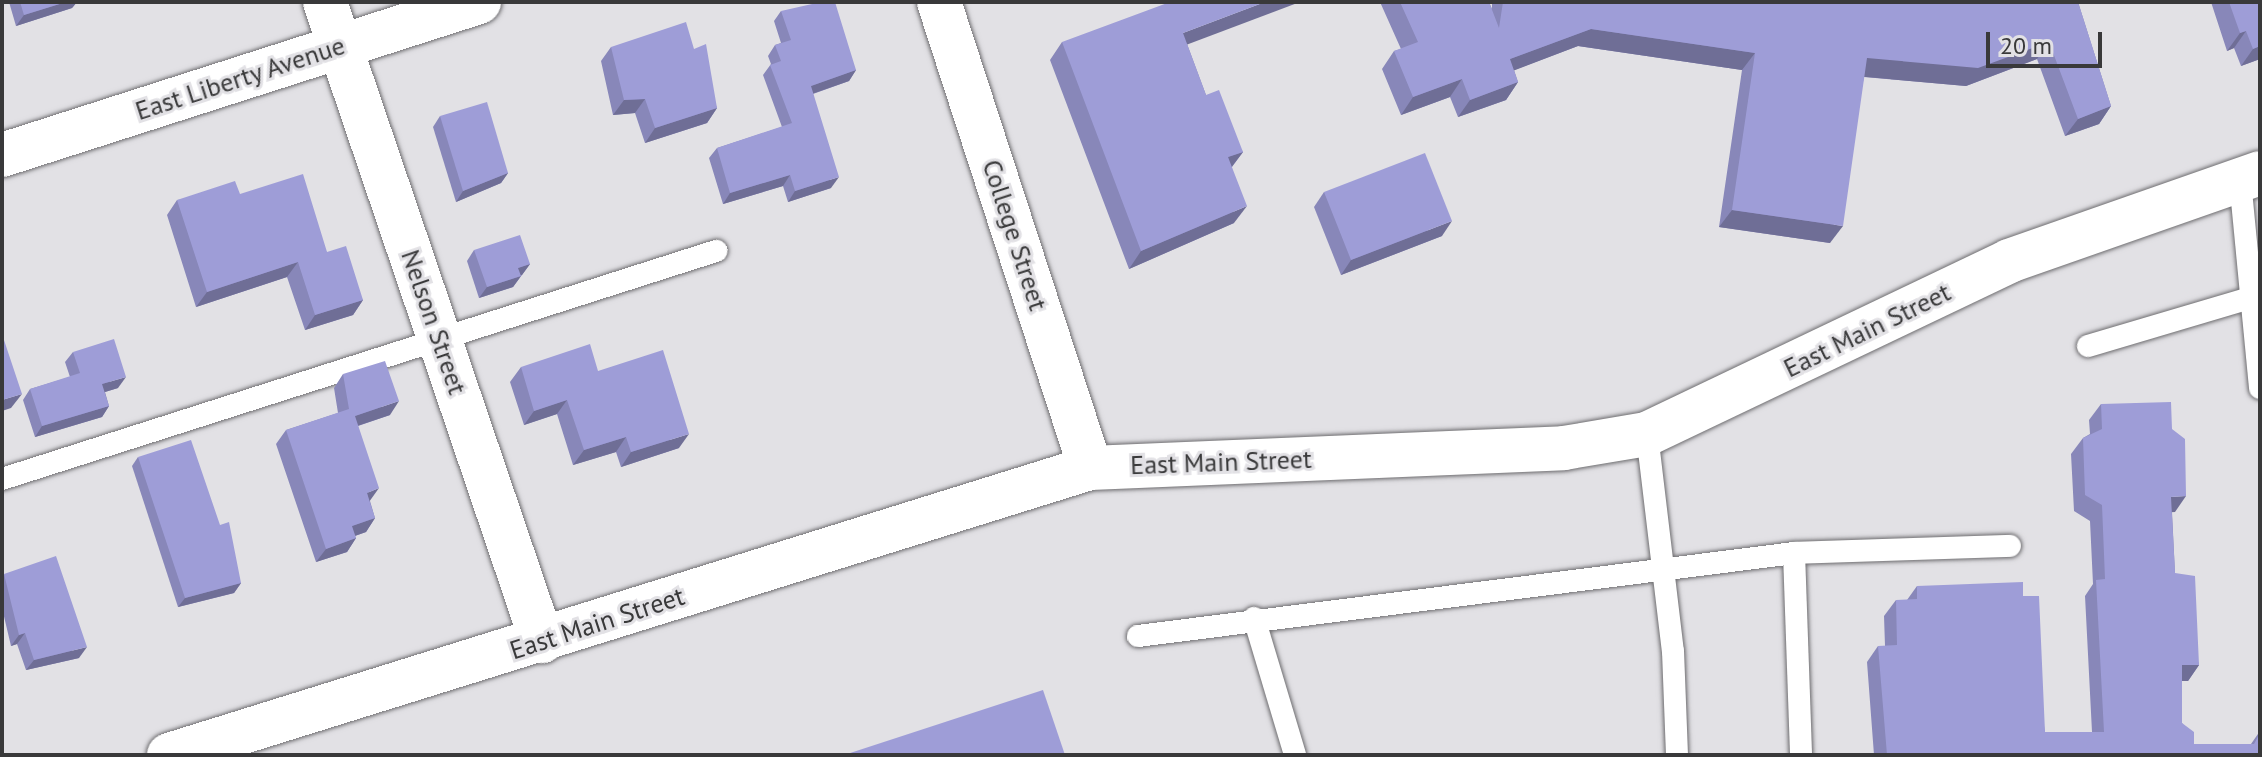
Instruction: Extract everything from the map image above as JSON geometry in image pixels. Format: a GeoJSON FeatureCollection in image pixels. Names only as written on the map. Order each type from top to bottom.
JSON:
{"type":"FeatureCollection","features":[{"type":"Feature","properties":{"kind":"street","name":"Nelson Street"},"geometry":{"type":"LineString","coordinates":[[325,2],[542,641]]}},
{"type":"Feature","properties":{"kind":"street","name":"East Liberty Avenue"},"geometry":{"type":"LineString","coordinates":[[2,155],[479,2]]}},
{"type":"Feature","properties":{"kind":"street","name":"College Street"},"geometry":{"type":"LineString","coordinates":[[939,2],[1090,468]]}},
{"type":"Feature","properties":{"kind":"street","name":"East Main Street"},"geometry":{"type":"LineString","coordinates":[[169,755],[1090,468],[1564,448],[1647,434],[2009,261],[2250,177]]}},
{"type":"Feature","properties":{"kind":"lane"},"geometry":{"type":"LineString","coordinates":[[2250,177],[2258,295],[2260,388]]}},
{"type":"Feature","properties":{"kind":"lane"},"geometry":{"type":"LineString","coordinates":[[2,479],[716,251]]}},
{"type":"Feature","properties":{"kind":"lane"},"geometry":{"type":"LineString","coordinates":[[2088,346],[2258,295]]}},
{"type":"Feature","properties":{"kind":"lane"},"geometry":{"type":"LineString","coordinates":[[1647,434],[1663,571],[1677,755]]}},
{"type":"Feature","properties":{"kind":"lane"},"geometry":{"type":"LineString","coordinates":[[1138,636],[1254,618],[1794,553],[2010,546]]}},
{"type":"Feature","properties":{"kind":"lane"},"geometry":{"type":"LineString","coordinates":[[1794,553],[1801,755]]}},
{"type":"Feature","properties":{"kind":"lane"},"geometry":{"type":"LineString","coordinates":[[1254,618],[1295,755]]}},
{"type":"Feature","properties":{"kind":"building"},"geometry":{"type":"Polygon","coordinates":[[[20,2],[66,2],[24,15],[20,2]]]}},
{"type":"Feature","properties":{"kind":"building"},"geometry":{"type":"Polygon","coordinates":[[[835,2],[856,70],[811,86],[839,177],[795,191],[790,175],[730,193],[717,148],[792,123],[770,65],[781,61],[775,45],[791,40],[781,11],[835,2]]]}},
{"type":"Feature","properties":{"kind":"building"},"geometry":{"type":"Polygon","coordinates":[[[1170,2],[1265,2],[1183,33],[1206,95],[1219,90],[1243,152],[1228,157],[1247,206],[1141,251],[1062,42],[1170,2]]]}},
{"type":"Feature","properties":{"kind":"building"},"geometry":{"type":"Polygon","coordinates":[[[1400,2],[1489,2],[1499,28],[1503,2],[2078,2],[2111,106],[2078,119],[2049,42],[1978,68],[1867,58],[1843,226],[1732,210],[1755,53],[1591,29],[1510,59],[1518,82],[1470,100],[1462,79],[1413,97],[1394,51],[1418,42],[1400,2]]]}},
{"type":"Feature","properties":{"kind":"building"},"geometry":{"type":"Polygon","coordinates":[[[2229,2],[2260,2],[2260,46],[2253,49],[2246,31],[2240,33],[2229,2]]]}},
{"type":"Feature","properties":{"kind":"building"},"geometry":{"type":"Polygon","coordinates":[[[686,22],[694,49],[706,44],[717,108],[655,128],[645,99],[624,100],[611,47],[686,22]]]}},
{"type":"Feature","properties":{"kind":"building"},"geometry":{"type":"Polygon","coordinates":[[[487,102],[508,173],[463,191],[440,116],[487,102]]]}},
{"type":"Feature","properties":{"kind":"building"},"geometry":{"type":"Polygon","coordinates":[[[1425,153],[1452,221],[1351,260],[1324,192],[1425,153]]]}},
{"type":"Feature","properties":{"kind":"building"},"geometry":{"type":"Polygon","coordinates":[[[303,174],[327,252],[346,246],[363,300],[315,315],[298,262],[207,292],[177,200],[235,181],[240,194],[303,174]]]}},
{"type":"Feature","properties":{"kind":"building"},"geometry":{"type":"Polygon","coordinates":[[[520,235],[530,264],[518,268],[521,276],[487,287],[474,250],[520,235]]]}},
{"type":"Feature","properties":{"kind":"building"},"geometry":{"type":"Polygon","coordinates":[[[2,334],[22,394],[2,400],[2,334]]]}},
{"type":"Feature","properties":{"kind":"building"},"geometry":{"type":"Polygon","coordinates":[[[114,339],[126,377],[102,384],[109,406],[42,426],[30,389],[80,373],[73,352],[114,339]]]}},
{"type":"Feature","properties":{"kind":"building"},"geometry":{"type":"Polygon","coordinates":[[[590,344],[598,371],[663,350],[689,434],[631,452],[626,437],[584,450],[567,400],[534,411],[521,367],[590,344]]]}},
{"type":"Feature","properties":{"kind":"building"},"geometry":{"type":"Polygon","coordinates":[[[385,361],[399,401],[355,416],[379,488],[367,493],[375,518],[352,526],[356,538],[326,549],[286,430],[349,409],[343,374],[385,361]]]}},
{"type":"Feature","properties":{"kind":"building"},"geometry":{"type":"Polygon","coordinates":[[[2171,402],[2172,429],[2185,439],[2186,496],[2171,497],[2175,573],[2195,576],[2199,665],[2182,665],[2182,723],[2194,732],[2194,744],[2254,744],[2260,733],[2260,755],[1887,755],[1878,646],[1897,645],[1896,600],[1917,599],[1917,586],[2023,582],[2023,596],[2039,596],[2045,732],[2104,732],[2096,580],[2105,579],[2102,505],[2085,495],[2083,438],[2102,429],[2101,404],[2171,402]]]}},
{"type":"Feature","properties":{"kind":"building"},"geometry":{"type":"Polygon","coordinates":[[[191,440],[220,525],[229,522],[241,583],[185,598],[138,457],[191,440]]]}},
{"type":"Feature","properties":{"kind":"building"},"geometry":{"type":"Polygon","coordinates":[[[56,556],[87,647],[34,660],[25,633],[19,635],[4,574],[56,556]]]}},
{"type":"Feature","properties":{"kind":"building"},"geometry":{"type":"Polygon","coordinates":[[[1043,690],[1065,755],[844,755],[1043,690]]]}}]}
